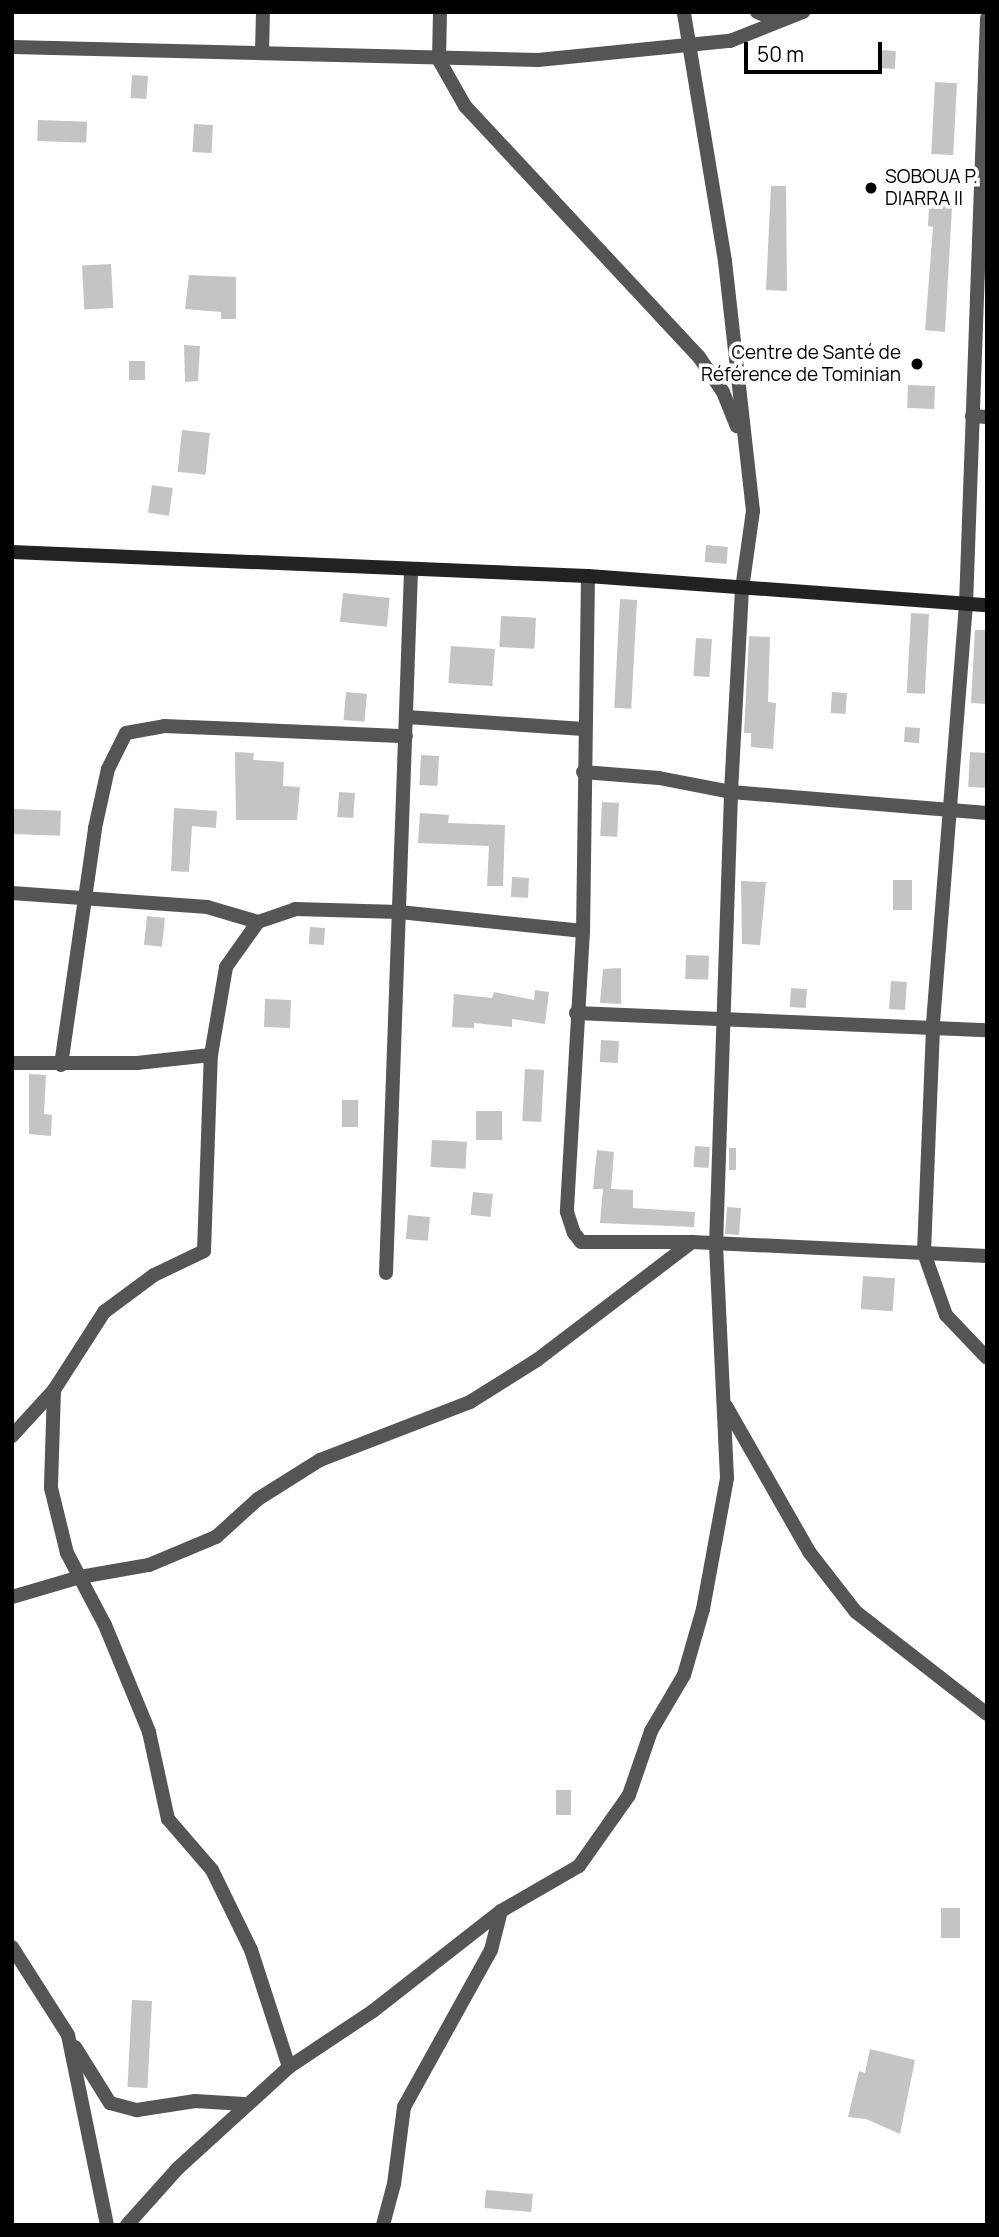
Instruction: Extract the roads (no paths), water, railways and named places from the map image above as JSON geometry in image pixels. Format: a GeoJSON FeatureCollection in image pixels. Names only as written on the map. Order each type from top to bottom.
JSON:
{"type":"FeatureCollection","features":[{"type":"Feature","properties":{"kind":"street"},"geometry":{"type":"LineString","coordinates":[[262,52],[263,12]]}},
{"type":"Feature","properties":{"kind":"street"},"geometry":{"type":"LineString","coordinates":[[440,12],[439,60],[465,107],[491,138],[699,357],[723,392],[742,437]]}},
{"type":"Feature","properties":{"kind":"street"},"geometry":{"type":"LineString","coordinates":[[127,2225],[140,2206],[244,2104],[289,2067],[373,2011],[501,1911],[579,1866],[629,1795],[652,1731],[684,1675],[703,1609],[727,1478],[716,1246],[730,792],[743,589],[753,511],[742,437],[737,348],[712,165],[684,12]]}},
{"type":"Feature","properties":{"kind":"street"},"geometry":{"type":"LineString","coordinates":[[757,12],[777,20]]}},
{"type":"Feature","properties":{"kind":"street"},"geometry":{"type":"LineString","coordinates":[[12,47],[262,52],[439,60],[538,60],[689,48],[730,41],[777,20],[803,12]]}},
{"type":"Feature","properties":{"kind":"street"},"geometry":{"type":"LineString","coordinates":[[984,16],[984,229],[979,417],[952,811],[933,1028],[924,1253],[946,1315],[987,1358]]}},
{"type":"Feature","properties":{"kind":"street"},"geometry":{"type":"LineString","coordinates":[[12,552],[588,576],[987,605]]}},
{"type":"Feature","properties":{"kind":"street"},"geometry":{"type":"LineString","coordinates":[[386,1273],[411,570]]}},
{"type":"Feature","properties":{"kind":"street"},"geometry":{"type":"LineString","coordinates":[[588,576],[583,772],[583,931],[576,1013],[569,1222],[581,1242],[692,1242],[716,1246],[987,1256]]}},
{"type":"Feature","properties":{"kind":"street"},"geometry":{"type":"LineString","coordinates":[[407,717],[584,729]]}},
{"type":"Feature","properties":{"kind":"street"},"geometry":{"type":"LineString","coordinates":[[61,1065],[83,896],[108,769],[126,733],[164,726],[406,736]]}},
{"type":"Feature","properties":{"kind":"street"},"geometry":{"type":"LineString","coordinates":[[583,772],[659,778],[730,792],[987,813]]}},
{"type":"Feature","properties":{"kind":"street"},"geometry":{"type":"LineString","coordinates":[[12,894],[83,896],[207,907],[258,922]]}},
{"type":"Feature","properties":{"kind":"street"},"geometry":{"type":"LineString","coordinates":[[12,1436],[54,1390],[104,1312],[154,1275],[204,1251],[211,1055],[226,967],[258,922],[295,909],[399,912],[583,931]]}},
{"type":"Feature","properties":{"kind":"street"},"geometry":{"type":"LineString","coordinates":[[576,1013],[987,1030]]}},
{"type":"Feature","properties":{"kind":"street"},"geometry":{"type":"LineString","coordinates":[[12,1063],[61,1065],[211,1055]]}},
{"type":"Feature","properties":{"kind":"street"},"geometry":{"type":"LineString","coordinates":[[12,1597],[80,1577],[149,1565],[188,1552],[216,1537],[258,1499],[320,1460],[470,1402],[537,1360],[692,1242]]}},
{"type":"Feature","properties":{"kind":"street"},"geometry":{"type":"LineString","coordinates":[[54,1390],[51,1488],[66,1553],[105,1625],[149,1732],[168,1819],[212,1870],[251,1950],[289,2067]]}},
{"type":"Feature","properties":{"kind":"street"},"geometry":{"type":"LineString","coordinates":[[724,1402],[810,1553],[856,1612],[987,1714]]}},
{"type":"Feature","properties":{"kind":"street"},"geometry":{"type":"LineString","coordinates":[[383,2225],[394,2184],[404,2108],[491,1951],[501,1911]]}},
{"type":"Feature","properties":{"kind":"street"},"geometry":{"type":"LineString","coordinates":[[12,1947],[110,2102],[136,2110],[195,2101],[244,2104]]}},
{"type":"Feature","properties":{"kind":"street"},"geometry":{"type":"LineString","coordinates":[[68,2035],[107,2225]]}},
{"type":"Feature","properties":{"kind":"place","name":"SOBOUA P. DIARRA II"},"geometry":{"type":"Point","coordinates":[871,188]}},
{"type":"Feature","properties":{"kind":"place","name":"Centre de Santé de Référence de Tominian"},"geometry":{"type":"Point","coordinates":[917,364]}}]}
